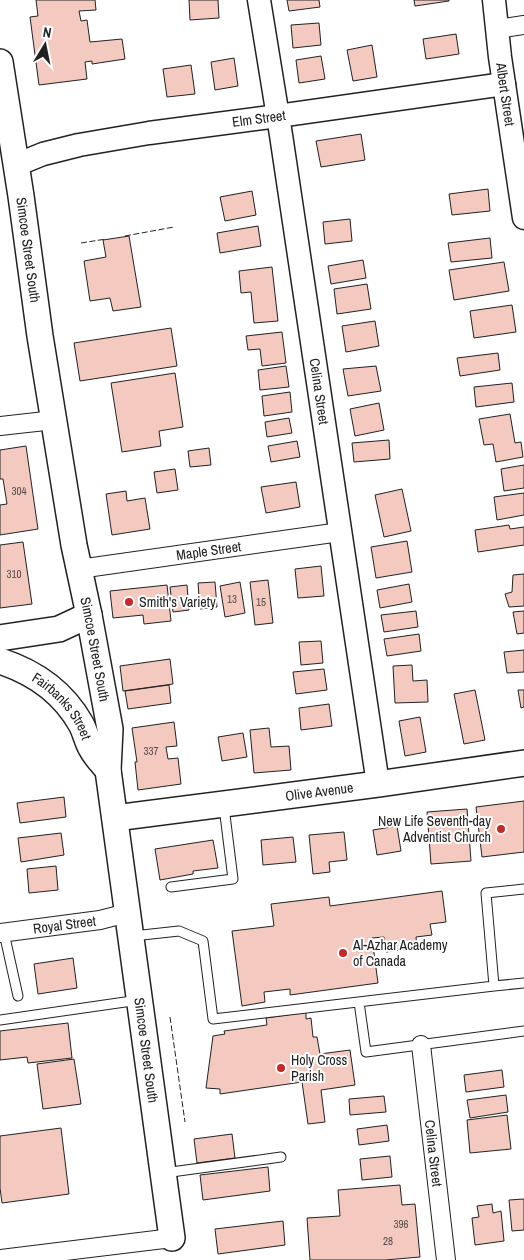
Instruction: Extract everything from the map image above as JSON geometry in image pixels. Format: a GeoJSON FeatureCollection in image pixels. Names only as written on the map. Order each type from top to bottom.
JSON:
{"type":"FeatureCollection","features":[{"type":"Feature","properties":{"kind":"main road","name":"Simcoe Street South"},"geometry":{"type":"LineString","coordinates":[[0,66],[8,168],[40,336],[74,545],[110,729],[108,770],[172,1238]]}},
{"type":"Feature","properties":{"kind":"main road"},"geometry":{"type":"LineString","coordinates":[[0,638],[59,629],[89,615]]}},
{"type":"Feature","properties":{"kind":"main road","name":"Fairbanks Street"},"geometry":{"type":"LineString","coordinates":[[0,661],[20,668],[39,679],[70,707],[81,724],[91,749],[108,770]]}},
{"type":"Feature","properties":{"kind":"main road","name":"Olive Avenue"},"geometry":{"type":"LineString","coordinates":[[115,818],[524,763]]}},
{"type":"Feature","properties":{"kind":"street","name":"Celina Street"},"geometry":{"type":"LineString","coordinates":[[259,0],[378,784]]}},
{"type":"Feature","properties":{"kind":"street","name":"Albert Street"},"geometry":{"type":"LineString","coordinates":[[494,0],[504,84],[524,218]]}},
{"type":"Feature","properties":{"kind":"street"},"geometry":{"type":"LineString","coordinates":[[497,29],[524,25]]}},
{"type":"Feature","properties":{"kind":"street","name":"Elm Street"},"geometry":{"type":"LineString","coordinates":[[8,168],[43,154],[79,145],[149,133],[504,84]]}},
{"type":"Feature","properties":{"kind":"street"},"geometry":{"type":"LineString","coordinates":[[0,426],[54,420]]}},
{"type":"Feature","properties":{"kind":"street","name":"Maple Street"},"geometry":{"type":"LineString","coordinates":[[79,569],[340,532]]}},
{"type":"Feature","properties":{"kind":"street","name":"Royal Street"},"geometry":{"type":"LineString","coordinates":[[2,933],[100,920],[129,925]]}},
{"type":"Feature","properties":{"kind":"street","name":"Celina Street"},"geometry":{"type":"LineString","coordinates":[[421,1045],[446,1260]]}},
{"type":"Feature","properties":{"kind":"street"},"geometry":{"type":"LineString","coordinates":[[0,1260],[172,1238]]}},
{"type":"Feature","properties":{"kind":"lane"},"geometry":{"type":"LineString","coordinates":[[171,887],[233,879],[224,804]]}},
{"type":"Feature","properties":{"kind":"lane"},"geometry":{"type":"LineString","coordinates":[[494,986],[486,893],[524,889]]}},
{"type":"Feature","properties":{"kind":"lane"},"geometry":{"type":"LineString","coordinates":[[129,925],[179,931],[203,941],[214,1019],[524,983]]}},
{"type":"Feature","properties":{"kind":"lane"},"geometry":{"type":"LineString","coordinates":[[2,933],[18,996]]}},
{"type":"Feature","properties":{"kind":"lane"},"geometry":{"type":"LineString","coordinates":[[0,1020],[139,1000]]}},
{"type":"Feature","properties":{"kind":"lane"},"geometry":{"type":"LineString","coordinates":[[360,1002],[366,1052],[524,1032]]}},
{"type":"Feature","properties":{"kind":"lane"},"geometry":{"type":"LineString","coordinates":[[163,1173],[280,1157]]}},
{"type":"Feature","properties":{"kind":"building"},"geometry":{"type":"Polygon","coordinates":[[[36,0],[95,0],[96,10],[79,11],[81,21],[87,20],[90,42],[122,39],[125,59],[92,64],[92,61],[85,62],[87,79],[39,85],[30,17],[38,16],[36,0]]]}},
{"type":"Feature","properties":{"kind":"building"},"geometry":{"type":"Polygon","coordinates":[[[189,0],[218,0],[219,18],[190,20],[189,0]]]}},
{"type":"Feature","properties":{"kind":"building"},"geometry":{"type":"Polygon","coordinates":[[[287,0],[319,0],[320,7],[289,11],[287,0]]]}},
{"type":"Feature","properties":{"kind":"building"},"geometry":{"type":"Polygon","coordinates":[[[414,0],[449,0],[449,1],[415,6],[414,0]]]}},
{"type":"Feature","properties":{"kind":"building"},"geometry":{"type":"Polygon","coordinates":[[[319,23],[321,45],[293,48],[291,25],[319,23]]]}},
{"type":"Feature","properties":{"kind":"building"},"geometry":{"type":"Polygon","coordinates":[[[456,34],[459,54],[426,59],[423,39],[456,34]]]}},
{"type":"Feature","properties":{"kind":"building"},"geometry":{"type":"Polygon","coordinates":[[[372,45],[377,77],[353,81],[347,50],[372,45]]]}},
{"type":"Feature","properties":{"kind":"building"},"geometry":{"type":"Polygon","coordinates":[[[321,56],[325,79],[299,83],[296,60],[321,56]]]}},
{"type":"Feature","properties":{"kind":"building"},"geometry":{"type":"Polygon","coordinates":[[[234,58],[238,86],[215,90],[211,62],[234,58]]]}},
{"type":"Feature","properties":{"kind":"building"},"geometry":{"type":"Polygon","coordinates":[[[191,65],[195,94],[167,97],[163,69],[191,65]]]}},
{"type":"Feature","properties":{"kind":"building"},"geometry":{"type":"Polygon","coordinates":[[[361,134],[365,160],[321,167],[316,141],[361,134]]]}},
{"type":"Feature","properties":{"kind":"building"},"geometry":{"type":"Polygon","coordinates":[[[488,189],[490,211],[452,215],[449,194],[488,189]]]}},
{"type":"Feature","properties":{"kind":"building"},"geometry":{"type":"Polygon","coordinates":[[[252,191],[256,215],[225,221],[220,197],[252,191]]]}},
{"type":"Feature","properties":{"kind":"building"},"geometry":{"type":"Polygon","coordinates":[[[350,219],[352,241],[325,244],[323,222],[350,219]]]}},
{"type":"Feature","properties":{"kind":"building"},"geometry":{"type":"Polygon","coordinates":[[[258,226],[261,246],[220,253],[217,233],[258,226]]]}},
{"type":"Feature","properties":{"kind":"building"},"geometry":{"type":"Polygon","coordinates":[[[129,236],[141,307],[113,311],[110,298],[90,301],[84,261],[106,257],[103,240],[129,236]]]}},
{"type":"Feature","properties":{"kind":"building"},"geometry":{"type":"Polygon","coordinates":[[[490,238],[492,258],[451,262],[448,243],[490,238]]]}},
{"type":"Feature","properties":{"kind":"building"},"geometry":{"type":"Polygon","coordinates":[[[363,260],[366,278],[331,284],[328,266],[363,260]]]}},
{"type":"Feature","properties":{"kind":"building"},"geometry":{"type":"Polygon","coordinates":[[[504,262],[509,291],[454,300],[449,270],[504,262]]]}},
{"type":"Feature","properties":{"kind":"building"},"geometry":{"type":"Polygon","coordinates":[[[272,267],[278,321],[254,323],[251,292],[241,293],[239,271],[272,267]]]}},
{"type":"Feature","properties":{"kind":"building"},"geometry":{"type":"Polygon","coordinates":[[[367,284],[371,309],[337,314],[334,289],[367,284]]]}},
{"type":"Feature","properties":{"kind":"building"},"geometry":{"type":"Polygon","coordinates":[[[512,305],[516,332],[474,338],[470,311],[512,305]]]}},
{"type":"Feature","properties":{"kind":"building"},"geometry":{"type":"Polygon","coordinates":[[[375,321],[379,346],[346,352],[342,326],[375,321]]]}},
{"type":"Feature","properties":{"kind":"building"},"geometry":{"type":"Polygon","coordinates":[[[171,328],[177,366],[80,381],[74,343],[171,328]]]}},
{"type":"Feature","properties":{"kind":"building"},"geometry":{"type":"Polygon","coordinates":[[[282,332],[286,363],[262,366],[260,349],[248,350],[246,336],[282,332]]]}},
{"type":"Feature","properties":{"kind":"building"},"geometry":{"type":"Polygon","coordinates":[[[498,353],[500,370],[460,376],[457,358],[498,353]]]}},
{"type":"Feature","properties":{"kind":"building"},"geometry":{"type":"Polygon","coordinates":[[[286,366],[289,387],[260,390],[258,370],[286,366]]]}},
{"type":"Feature","properties":{"kind":"building"},"geometry":{"type":"Polygon","coordinates":[[[376,366],[381,391],[348,396],[343,369],[376,366]]]}},
{"type":"Feature","properties":{"kind":"building"},"geometry":{"type":"Polygon","coordinates":[[[175,373],[183,427],[159,431],[161,446],[122,452],[111,383],[175,373]]]}},
{"type":"Feature","properties":{"kind":"building"},"geometry":{"type":"Polygon","coordinates":[[[512,383],[514,402],[476,407],[474,387],[512,383]]]}},
{"type":"Feature","properties":{"kind":"building"},"geometry":{"type":"Polygon","coordinates":[[[290,392],[292,412],[264,416],[262,396],[290,392]]]}},
{"type":"Feature","properties":{"kind":"building"},"geometry":{"type":"Polygon","coordinates":[[[379,403],[384,430],[355,436],[350,409],[379,403]]]}},
{"type":"Feature","properties":{"kind":"building"},"geometry":{"type":"Polygon","coordinates":[[[510,414],[515,443],[521,442],[523,457],[496,462],[493,444],[484,445],[479,419],[510,414]]]}},
{"type":"Feature","properties":{"kind":"building"},"geometry":{"type":"Polygon","coordinates":[[[289,418],[292,433],[267,437],[265,422],[289,418]]]}},
{"type":"Feature","properties":{"kind":"building"},"geometry":{"type":"Polygon","coordinates":[[[389,440],[390,459],[354,462],[352,443],[389,440]]]}},
{"type":"Feature","properties":{"kind":"building"},"geometry":{"type":"Polygon","coordinates":[[[297,441],[300,457],[271,462],[268,446],[297,441]]]}},
{"type":"Feature","properties":{"kind":"building"},"geometry":{"type":"Polygon","coordinates":[[[26,446],[38,529],[0,535],[0,505],[7,504],[3,479],[0,479],[0,450],[26,446]]]}},
{"type":"Feature","properties":{"kind":"building"},"geometry":{"type":"Polygon","coordinates":[[[209,448],[211,465],[190,467],[188,451],[209,448]]]}},
{"type":"Feature","properties":{"kind":"building"},"geometry":{"type":"Polygon","coordinates":[[[524,465],[524,488],[504,491],[501,469],[524,465]]]}},
{"type":"Feature","properties":{"kind":"building"},"geometry":{"type":"Polygon","coordinates":[[[175,469],[178,490],[157,493],[154,472],[175,469]]]}},
{"type":"Feature","properties":{"kind":"building"},"geometry":{"type":"Polygon","coordinates":[[[296,482],[300,507],[266,513],[261,487],[296,482]]]}},
{"type":"Feature","properties":{"kind":"building"},"geometry":{"type":"Polygon","coordinates":[[[402,489],[411,531],[384,537],[375,495],[402,489]]]}},
{"type":"Feature","properties":{"kind":"building"},"geometry":{"type":"Polygon","coordinates":[[[126,491],[127,501],[145,498],[150,529],[112,535],[106,494],[126,491]]]}},
{"type":"Feature","properties":{"kind":"building"},"geometry":{"type":"Polygon","coordinates":[[[524,493],[524,515],[497,520],[494,497],[524,493]]]}},
{"type":"Feature","properties":{"kind":"building"},"geometry":{"type":"Polygon","coordinates":[[[509,525],[510,529],[524,527],[524,545],[478,552],[475,530],[509,525]]]}},
{"type":"Feature","properties":{"kind":"building"},"geometry":{"type":"Polygon","coordinates":[[[407,541],[412,572],[376,578],[371,547],[407,541]]]}},
{"type":"Feature","properties":{"kind":"building"},"geometry":{"type":"Polygon","coordinates":[[[23,542],[32,604],[0,608],[0,545],[23,542]]]}},
{"type":"Feature","properties":{"kind":"building"},"geometry":{"type":"Polygon","coordinates":[[[321,566],[324,596],[298,598],[295,569],[321,566]]]}},
{"type":"Feature","properties":{"kind":"building"},"geometry":{"type":"Polygon","coordinates":[[[524,574],[524,606],[509,607],[505,594],[512,592],[513,575],[524,574]]]}},
{"type":"Feature","properties":{"kind":"building"},"geometry":{"type":"Polygon","coordinates":[[[268,580],[273,623],[255,625],[250,582],[268,580]]]}},
{"type":"Feature","properties":{"kind":"building"},"geometry":{"type":"Polygon","coordinates":[[[215,582],[217,607],[200,609],[198,583],[215,582]]]}},
{"type":"Feature","properties":{"kind":"building"},"geometry":{"type":"Polygon","coordinates":[[[240,582],[245,613],[225,617],[220,586],[240,582]]]}},
{"type":"Feature","properties":{"kind":"building"},"geometry":{"type":"Polygon","coordinates":[[[409,584],[412,602],[380,608],[377,590],[409,584]]]}},
{"type":"Feature","properties":{"kind":"building"},"geometry":{"type":"Polygon","coordinates":[[[167,585],[171,621],[144,624],[143,615],[113,618],[110,591],[167,585]]]}},
{"type":"Feature","properties":{"kind":"building"},"geometry":{"type":"Polygon","coordinates":[[[187,585],[189,610],[173,612],[170,587],[187,585]]]}},
{"type":"Feature","properties":{"kind":"building"},"geometry":{"type":"Polygon","coordinates":[[[416,611],[418,627],[384,632],[381,615],[416,611]]]}},
{"type":"Feature","properties":{"kind":"building"},"geometry":{"type":"Polygon","coordinates":[[[524,611],[524,633],[517,634],[513,612],[524,611]]]}},
{"type":"Feature","properties":{"kind":"building"},"geometry":{"type":"Polygon","coordinates":[[[419,634],[421,651],[387,656],[384,639],[419,634]]]}},
{"type":"Feature","properties":{"kind":"building"},"geometry":{"type":"Polygon","coordinates":[[[321,641],[323,663],[301,665],[299,642],[321,641]]]}},
{"type":"Feature","properties":{"kind":"building"},"geometry":{"type":"Polygon","coordinates":[[[524,650],[524,672],[507,673],[504,652],[524,650]]]}},
{"type":"Feature","properties":{"kind":"building"},"geometry":{"type":"Polygon","coordinates":[[[170,659],[173,684],[123,691],[120,666],[170,659]]]}},
{"type":"Feature","properties":{"kind":"building"},"geometry":{"type":"Polygon","coordinates":[[[412,665],[413,681],[427,680],[428,702],[395,703],[393,666],[412,665]]]}},
{"type":"Feature","properties":{"kind":"building"},"geometry":{"type":"Polygon","coordinates":[[[324,669],[327,690],[296,694],[293,672],[324,669]]]}},
{"type":"Feature","properties":{"kind":"building"},"geometry":{"type":"Polygon","coordinates":[[[169,685],[171,703],[128,709],[125,691],[169,685]]]}},
{"type":"Feature","properties":{"kind":"building"},"geometry":{"type":"Polygon","coordinates":[[[475,690],[485,740],[464,744],[454,694],[475,690]]]}},
{"type":"Feature","properties":{"kind":"building"},"geometry":{"type":"Polygon","coordinates":[[[518,690],[524,690],[524,707],[521,708],[518,690]]]}},
{"type":"Feature","properties":{"kind":"building"},"geometry":{"type":"Polygon","coordinates":[[[329,704],[332,726],[301,730],[299,708],[329,704]]]}},
{"type":"Feature","properties":{"kind":"building"},"geometry":{"type":"Polygon","coordinates":[[[420,717],[426,752],[405,756],[399,721],[420,717]]]}},
{"type":"Feature","properties":{"kind":"building"},"geometry":{"type":"Polygon","coordinates":[[[174,722],[177,746],[166,747],[168,759],[178,758],[181,784],[138,790],[135,762],[137,762],[132,728],[174,722]]]}},
{"type":"Feature","properties":{"kind":"building"},"geometry":{"type":"Polygon","coordinates":[[[269,728],[271,747],[289,746],[291,770],[254,773],[250,730],[269,728]]]}},
{"type":"Feature","properties":{"kind":"building"},"geometry":{"type":"Polygon","coordinates":[[[243,733],[247,757],[222,761],[218,737],[243,733]]]}},
{"type":"Feature","properties":{"kind":"building"},"geometry":{"type":"Polygon","coordinates":[[[64,797],[66,817],[20,823],[17,803],[64,797]]]}},
{"type":"Feature","properties":{"kind":"building","name":"New Life Seventh-day Adventist Church"},"geometry":{"type":"Polygon","coordinates":[[[524,801],[524,852],[482,857],[476,807],[524,801]]]}},
{"type":"Feature","properties":{"kind":"building"},"geometry":{"type":"Polygon","coordinates":[[[467,809],[471,861],[431,864],[427,812],[467,809]]]}},
{"type":"Feature","properties":{"kind":"building"},"geometry":{"type":"Polygon","coordinates":[[[397,826],[401,851],[377,855],[373,830],[397,826]]]}},
{"type":"Feature","properties":{"kind":"building"},"geometry":{"type":"Polygon","coordinates":[[[344,832],[347,860],[329,862],[330,872],[313,874],[309,835],[344,832]]]}},
{"type":"Feature","properties":{"kind":"building"},"geometry":{"type":"Polygon","coordinates":[[[61,833],[64,855],[21,862],[18,838],[61,833]]]}},
{"type":"Feature","properties":{"kind":"building"},"geometry":{"type":"Polygon","coordinates":[[[293,837],[296,862],[263,865],[261,840],[293,837]]]}},
{"type":"Feature","properties":{"kind":"building"},"geometry":{"type":"Polygon","coordinates":[[[213,840],[218,868],[193,871],[193,874],[160,880],[155,849],[213,840]]]}},
{"type":"Feature","properties":{"kind":"building"},"geometry":{"type":"Polygon","coordinates":[[[56,866],[58,890],[29,893],[27,869],[56,866]]]}},
{"type":"Feature","properties":{"kind":"building"},"geometry":{"type":"Polygon","coordinates":[[[442,891],[446,922],[430,924],[432,935],[416,937],[417,948],[386,952],[384,937],[372,938],[378,983],[290,995],[290,989],[264,992],[265,1002],[242,1006],[232,931],[274,926],[271,904],[329,897],[330,906],[442,891]]]}},
{"type":"Feature","properties":{"kind":"building"},"geometry":{"type":"Polygon","coordinates":[[[73,958],[77,988],[38,994],[34,964],[73,958]]]}},
{"type":"Feature","properties":{"kind":"building","name":"Holy Cross Parish"},"geometry":{"type":"Polygon","coordinates":[[[306,1012],[306,1019],[311,1018],[313,1037],[317,1037],[320,1054],[350,1050],[355,1085],[321,1090],[325,1122],[308,1124],[302,1082],[220,1094],[220,1089],[206,1088],[213,1036],[225,1034],[224,1031],[267,1025],[266,1018],[306,1012]]]}},
{"type":"Feature","properties":{"kind":"building"},"geometry":{"type":"Polygon","coordinates":[[[68,1023],[72,1058],[28,1063],[27,1057],[0,1060],[0,1031],[68,1023]]]}},
{"type":"Feature","properties":{"kind":"building"},"geometry":{"type":"Polygon","coordinates":[[[74,1059],[81,1104],[43,1109],[37,1064],[74,1059]]]}},
{"type":"Feature","properties":{"kind":"building"},"geometry":{"type":"Polygon","coordinates":[[[502,1070],[504,1087],[466,1092],[464,1075],[502,1070]]]}},
{"type":"Feature","properties":{"kind":"building"},"geometry":{"type":"Polygon","coordinates":[[[506,1095],[508,1112],[470,1118],[467,1100],[506,1095]]]}},
{"type":"Feature","properties":{"kind":"building"},"geometry":{"type":"Polygon","coordinates":[[[384,1096],[386,1112],[350,1115],[349,1099],[384,1096]]]}},
{"type":"Feature","properties":{"kind":"building"},"geometry":{"type":"Polygon","coordinates":[[[507,1115],[511,1149],[470,1153],[467,1120],[507,1115]]]}},
{"type":"Feature","properties":{"kind":"building"},"geometry":{"type":"Polygon","coordinates":[[[387,1125],[389,1141],[359,1145],[357,1129],[387,1125]]]}},
{"type":"Feature","properties":{"kind":"building"},"geometry":{"type":"Polygon","coordinates":[[[61,1128],[69,1194],[2,1203],[0,1188],[0,1136],[61,1128]]]}},
{"type":"Feature","properties":{"kind":"building"},"geometry":{"type":"Polygon","coordinates":[[[232,1134],[235,1158],[197,1163],[194,1139],[232,1134]]]}},
{"type":"Feature","properties":{"kind":"building"},"geometry":{"type":"Polygon","coordinates":[[[390,1156],[392,1177],[362,1180],[360,1159],[390,1156]]]}},
{"type":"Feature","properties":{"kind":"building"},"geometry":{"type":"Polygon","coordinates":[[[268,1167],[270,1191],[203,1200],[200,1175],[268,1167]]]}},
{"type":"Feature","properties":{"kind":"building"},"geometry":{"type":"Polygon","coordinates":[[[400,1185],[402,1205],[415,1204],[420,1257],[385,1260],[310,1260],[307,1218],[340,1216],[338,1190],[400,1185]]]}},
{"type":"Feature","properties":{"kind":"building"},"geometry":{"type":"Polygon","coordinates":[[[524,1199],[524,1230],[512,1231],[509,1200],[524,1199]]]}},
{"type":"Feature","properties":{"kind":"building"},"geometry":{"type":"Polygon","coordinates":[[[492,1204],[493,1213],[501,1211],[504,1241],[475,1245],[472,1218],[479,1217],[477,1206],[492,1204]]]}},
{"type":"Feature","properties":{"kind":"building"},"geometry":{"type":"Polygon","coordinates":[[[283,1221],[285,1245],[218,1254],[215,1229],[283,1221]]]}},
{"type":"Feature","properties":{"kind":"fence"},"geometry":{"type":"LineString","coordinates":[[125,236],[174,227]]}},
{"type":"Feature","properties":{"kind":"fence"},"geometry":{"type":"LineString","coordinates":[[81,243],[106,239]]}},
{"type":"Feature","properties":{"kind":"fence"},"geometry":{"type":"LineString","coordinates":[[170,1017],[185,1122]]}},
{"type":"Feature","properties":{"kind":"place","name":"Smith's Variety"},"geometry":{"type":"Point","coordinates":[129,602]}},
{"type":"Feature","properties":{"kind":"place","name":"New Life Seventh-day Adventist Church"},"geometry":{"type":"Point","coordinates":[501,829]}},
{"type":"Feature","properties":{"kind":"place","name":"Al-Azhar Academy of Canada"},"geometry":{"type":"Point","coordinates":[343,953]}},
{"type":"Feature","properties":{"kind":"place","name":"Holy Cross Parish"},"geometry":{"type":"Point","coordinates":[281,1068]}}]}
